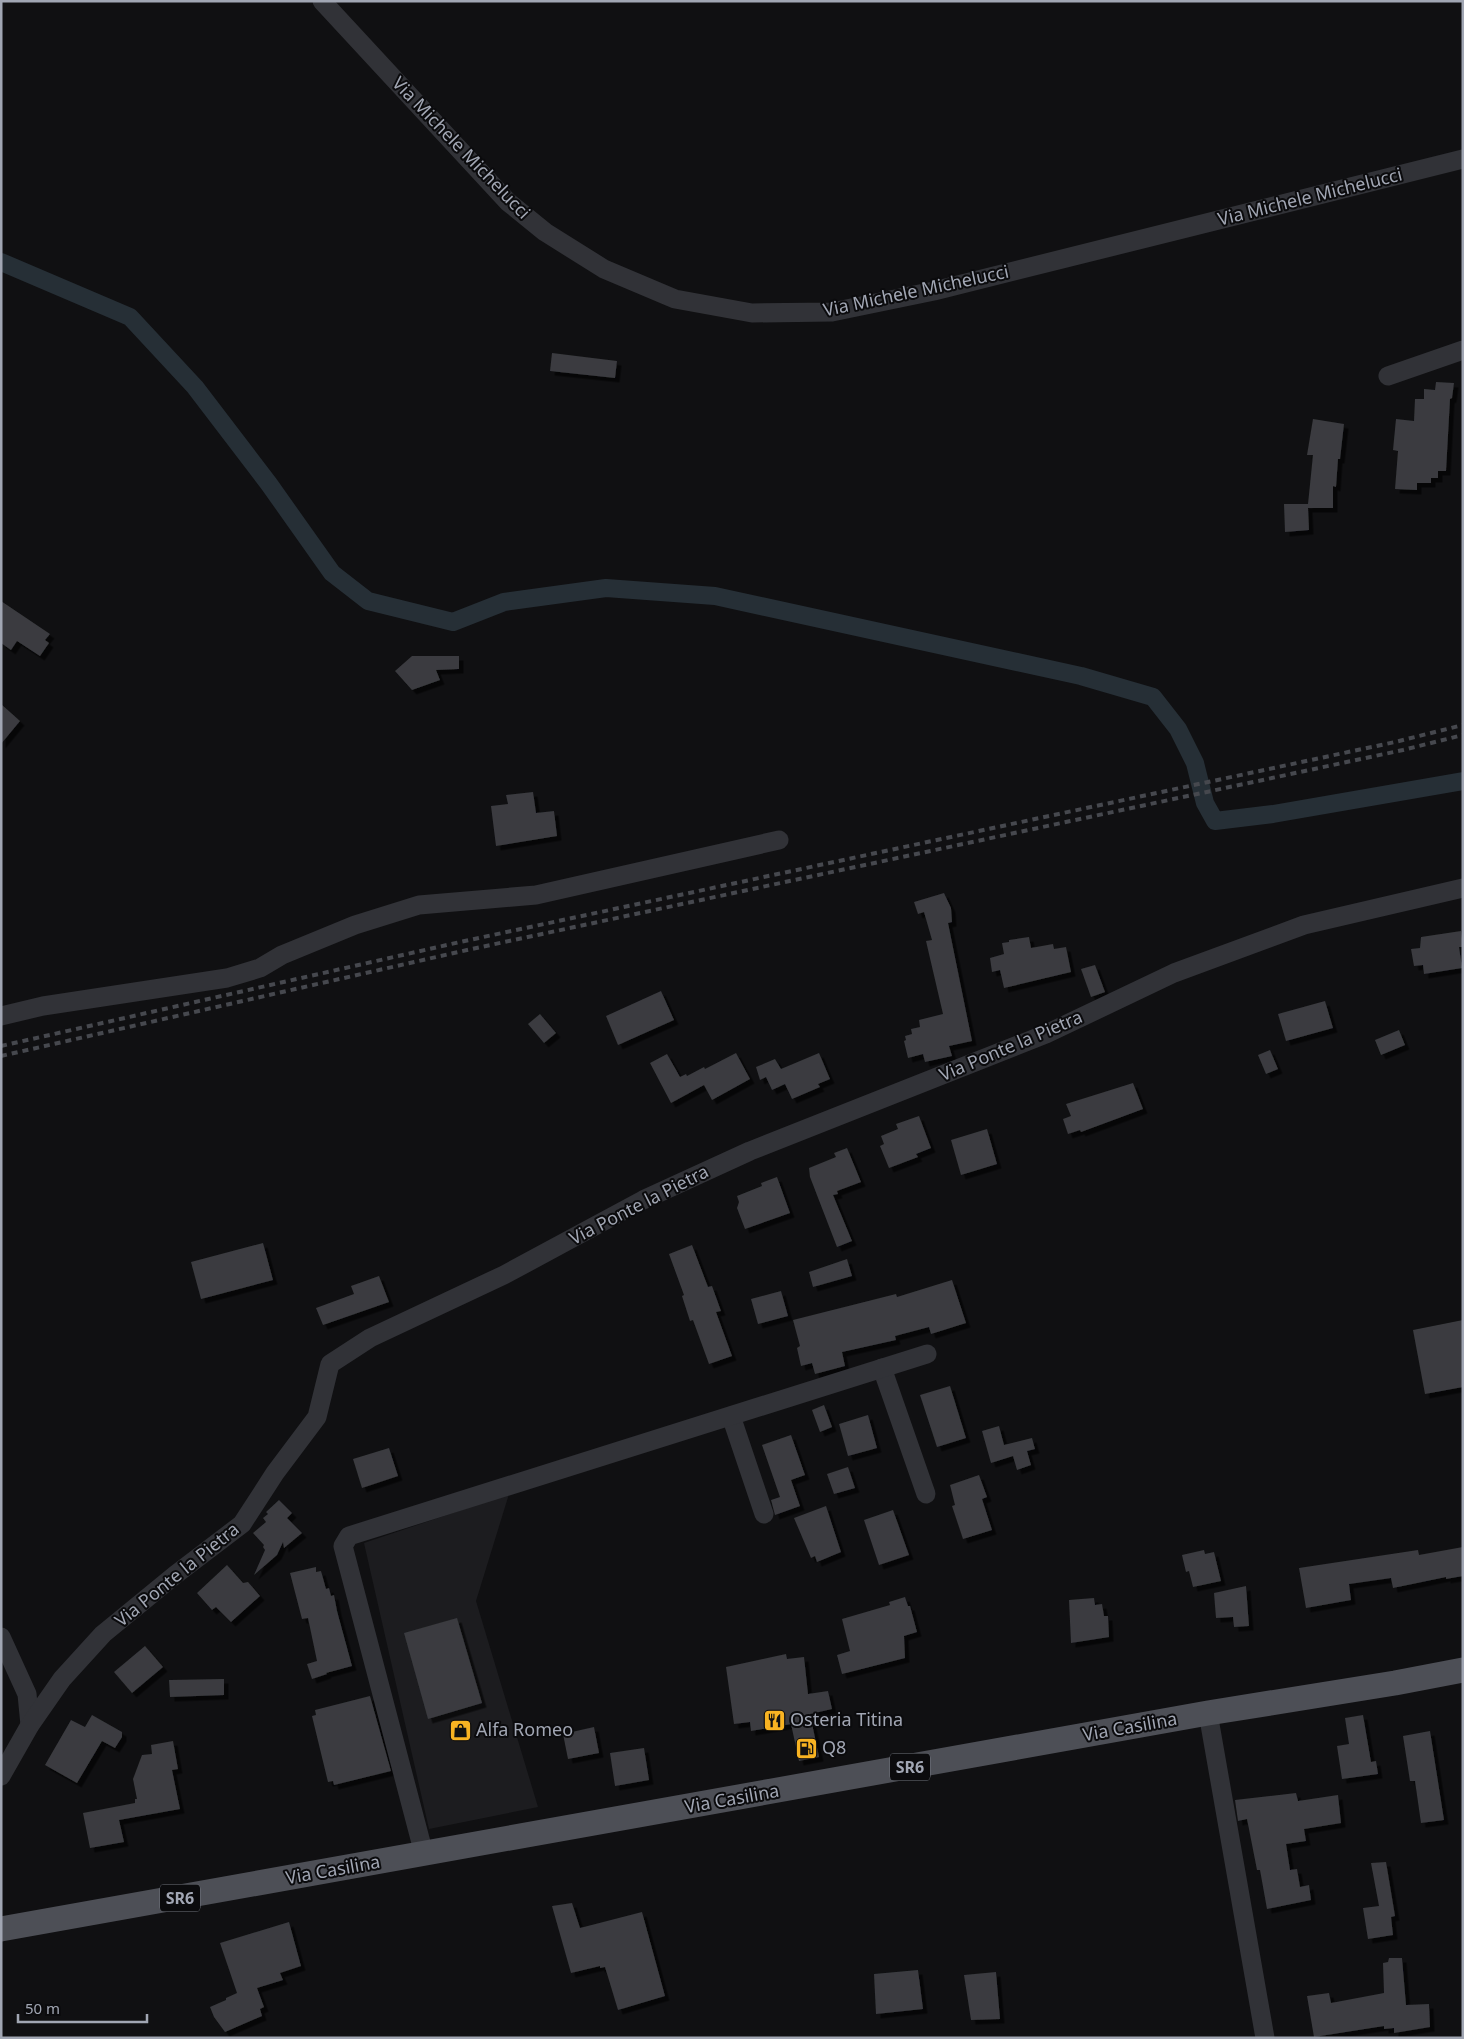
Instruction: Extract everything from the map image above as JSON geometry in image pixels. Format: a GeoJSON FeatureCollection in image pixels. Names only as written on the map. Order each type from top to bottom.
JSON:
{"type":"FeatureCollection","features":[{"type":"Feature","properties":{"kind":"main road","name":"Via Casilina"},"geometry":{"type":"LineString","coordinates":[[1,1929],[1208,1713],[1395,1683],[1463,1670]]}},
{"type":"Feature","properties":{"kind":"street","name":"Via Michele Michelucci"},"geometry":{"type":"LineString","coordinates":[[322,1],[508,202],[545,232],[604,269],[674,299],[752,314],[832,312],[934,291],[1463,159]]}},
{"type":"Feature","properties":{"kind":"street"},"geometry":{"type":"LineString","coordinates":[[1388,376],[1463,350]]}},
{"type":"Feature","properties":{"kind":"street"},"geometry":{"type":"LineString","coordinates":[[1,1016],[43,1006],[227,978],[260,968],[282,955],[355,925],[419,905],[536,895],[778,840]]}},
{"type":"Feature","properties":{"kind":"street","name":"Via Ponte la Pietra"},"geometry":{"type":"LineString","coordinates":[[1,1776],[30,1724],[62,1679],[103,1634],[175,1575],[242,1524],[275,1473],[317,1417],[330,1364],[370,1338],[504,1275],[643,1200],[750,1151],[1046,1034],[1174,973],[1304,925],[1463,888]]}},
{"type":"Feature","properties":{"kind":"street"},"geometry":{"type":"LineString","coordinates":[[424,1854],[343,1546],[349,1536],[927,1354]]}},
{"type":"Feature","properties":{"kind":"street"},"geometry":{"type":"LineString","coordinates":[[882,1368],[926,1494]]}},
{"type":"Feature","properties":{"kind":"street"},"geometry":{"type":"LineString","coordinates":[[731,1416],[764,1514]]}},
{"type":"Feature","properties":{"kind":"street"},"geometry":{"type":"LineString","coordinates":[[1,1637],[27,1694],[30,1724]]}},
{"type":"Feature","properties":{"kind":"street"},"geometry":{"type":"LineString","coordinates":[[1208,1713],[1265,2038]]}},
{"type":"Feature","properties":{"kind":"shaded area","name":"Alfa Romeo"},"geometry":{"type":"Polygon","coordinates":[[[509,1494],[476,1601],[538,1807],[429,1829],[364,1543],[509,1494]]]}},
{"type":"Feature","properties":{"kind":"building"},"geometry":{"type":"Polygon","coordinates":[[[552,353],[617,361],[615,378],[550,371],[552,353]]]}},
{"type":"Feature","properties":{"kind":"building"},"geometry":{"type":"Polygon","coordinates":[[[1436,382],[1454,383],[1452,398],[1450,399],[1446,471],[1438,471],[1438,478],[1431,478],[1431,483],[1417,483],[1417,490],[1395,489],[1398,451],[1393,450],[1396,419],[1414,421],[1415,399],[1424,399],[1424,389],[1435,390],[1436,382]]]}},
{"type":"Feature","properties":{"kind":"building"},"geometry":{"type":"Polygon","coordinates":[[[1313,419],[1344,424],[1340,459],[1338,459],[1336,487],[1333,486],[1333,508],[1308,508],[1309,530],[1285,532],[1284,504],[1308,504],[1313,455],[1307,455],[1313,419]]]}},
{"type":"Feature","properties":{"kind":"building"},"geometry":{"type":"Polygon","coordinates":[[[1,601],[50,634],[45,640],[49,643],[40,656],[17,641],[11,650],[1,643],[1,601]]]}},
{"type":"Feature","properties":{"kind":"building"},"geometry":{"type":"Polygon","coordinates":[[[412,656],[459,656],[459,669],[436,670],[440,680],[412,690],[395,671],[412,656]]]}},
{"type":"Feature","properties":{"kind":"building"},"geometry":{"type":"Polygon","coordinates":[[[1,704],[20,721],[1,744],[1,704]]]}},
{"type":"Feature","properties":{"kind":"building"},"geometry":{"type":"Polygon","coordinates":[[[533,792],[536,813],[554,811],[557,836],[496,846],[491,806],[508,804],[506,795],[533,792]]]}},
{"type":"Feature","properties":{"kind":"building"},"geometry":{"type":"Polygon","coordinates":[[[944,893],[951,908],[952,922],[948,923],[972,1041],[949,1046],[952,1056],[925,1062],[923,1054],[908,1058],[904,1041],[906,1040],[905,1036],[912,1034],[911,1029],[920,1027],[919,1020],[943,1014],[926,941],[932,940],[924,912],[918,914],[914,902],[944,893]]]}},
{"type":"Feature","properties":{"kind":"building"},"geometry":{"type":"Polygon","coordinates":[[[1461,931],[1463,947],[1459,947],[1462,968],[1424,974],[1423,965],[1414,966],[1411,949],[1420,948],[1421,937],[1461,931]]]}},
{"type":"Feature","properties":{"kind":"building"},"geometry":{"type":"Polygon","coordinates":[[[1029,937],[1031,948],[1053,944],[1054,949],[1066,947],[1071,972],[1004,988],[1000,970],[992,972],[990,958],[1004,954],[1002,943],[1029,937]]]}},
{"type":"Feature","properties":{"kind":"building"},"geometry":{"type":"Polygon","coordinates":[[[1095,965],[1105,992],[1091,997],[1081,969],[1095,965]]]}},
{"type":"Feature","properties":{"kind":"building"},"geometry":{"type":"Polygon","coordinates":[[[661,991],[674,1020],[618,1045],[606,1016],[661,991]]]}},
{"type":"Feature","properties":{"kind":"building"},"geometry":{"type":"Polygon","coordinates":[[[1325,1001],[1333,1028],[1286,1041],[1278,1014],[1325,1001]]]}},
{"type":"Feature","properties":{"kind":"building"},"geometry":{"type":"Polygon","coordinates":[[[540,1014],[556,1033],[544,1043],[528,1024],[540,1014]]]}},
{"type":"Feature","properties":{"kind":"building"},"geometry":{"type":"Polygon","coordinates":[[[1399,1030],[1405,1045],[1381,1055],[1375,1040],[1399,1030]]]}},
{"type":"Feature","properties":{"kind":"building"},"geometry":{"type":"Polygon","coordinates":[[[1270,1050],[1278,1069],[1266,1074],[1258,1055],[1270,1050]]]}},
{"type":"Feature","properties":{"kind":"building"},"geometry":{"type":"Polygon","coordinates":[[[736,1053],[750,1079],[712,1100],[704,1085],[671,1103],[650,1063],[667,1054],[680,1077],[686,1074],[687,1076],[704,1067],[705,1069],[736,1053]]]}},
{"type":"Feature","properties":{"kind":"building"},"geometry":{"type":"Polygon","coordinates":[[[819,1053],[830,1079],[818,1084],[820,1087],[792,1099],[785,1084],[772,1090],[766,1077],[760,1080],[756,1067],[775,1059],[781,1069],[819,1053]]]}},
{"type":"Feature","properties":{"kind":"building"},"geometry":{"type":"Polygon","coordinates":[[[1133,1083],[1143,1109],[1081,1132],[1080,1130],[1068,1134],[1063,1119],[1071,1116],[1066,1104],[1133,1083]]]}},
{"type":"Feature","properties":{"kind":"building"},"geometry":{"type":"Polygon","coordinates":[[[919,1116],[931,1148],[916,1154],[918,1157],[889,1168],[880,1146],[884,1144],[881,1136],[898,1129],[896,1124],[919,1116]]]}},
{"type":"Feature","properties":{"kind":"building"},"geometry":{"type":"Polygon","coordinates":[[[987,1129],[997,1164],[961,1175],[951,1140],[987,1129]]]}},
{"type":"Feature","properties":{"kind":"building"},"geometry":{"type":"Polygon","coordinates":[[[847,1148],[861,1182],[837,1191],[838,1194],[833,1195],[852,1241],[837,1247],[810,1177],[809,1168],[836,1157],[834,1153],[847,1148]]]}},
{"type":"Feature","properties":{"kind":"building"},"geometry":{"type":"Polygon","coordinates":[[[777,1177],[790,1213],[745,1229],[737,1208],[739,1202],[737,1196],[762,1186],[761,1183],[777,1177]]]}},
{"type":"Feature","properties":{"kind":"building"},"geometry":{"type":"Polygon","coordinates":[[[263,1243],[273,1280],[201,1299],[191,1262],[263,1243]]]}},
{"type":"Feature","properties":{"kind":"building"},"geometry":{"type":"Polygon","coordinates":[[[692,1245],[708,1287],[712,1286],[721,1311],[716,1312],[732,1356],[709,1364],[693,1320],[690,1321],[682,1296],[684,1295],[669,1254],[692,1245]]]}},
{"type":"Feature","properties":{"kind":"building"},"geometry":{"type":"Polygon","coordinates":[[[847,1259],[852,1276],[813,1287],[809,1272],[847,1259]]]}},
{"type":"Feature","properties":{"kind":"building"},"geometry":{"type":"Polygon","coordinates":[[[379,1276],[389,1302],[323,1325],[316,1308],[354,1294],[351,1286],[379,1276]]]}},
{"type":"Feature","properties":{"kind":"building"},"geometry":{"type":"Polygon","coordinates":[[[952,1280],[966,1323],[931,1334],[929,1327],[895,1336],[896,1340],[842,1352],[845,1366],[815,1374],[812,1363],[801,1366],[797,1348],[800,1346],[793,1320],[896,1294],[897,1297],[952,1280]]]}},
{"type":"Feature","properties":{"kind":"building"},"geometry":{"type":"Polygon","coordinates":[[[781,1291],[788,1316],[758,1324],[751,1299],[781,1291]]]}},
{"type":"Feature","properties":{"kind":"building"},"geometry":{"type":"Polygon","coordinates":[[[1463,1320],[1463,1387],[1425,1394],[1413,1330],[1463,1320]]]}},
{"type":"Feature","properties":{"kind":"building"},"geometry":{"type":"Polygon","coordinates":[[[950,1386],[966,1438],[937,1447],[920,1395],[950,1386]]]}},
{"type":"Feature","properties":{"kind":"building"},"geometry":{"type":"Polygon","coordinates":[[[824,1405],[832,1427],[820,1432],[812,1410],[824,1405]]]}},
{"type":"Feature","properties":{"kind":"building"},"geometry":{"type":"Polygon","coordinates":[[[868,1415],[877,1448],[848,1456],[839,1424],[868,1415]]]}},
{"type":"Feature","properties":{"kind":"building"},"geometry":{"type":"Polygon","coordinates":[[[999,1426],[1004,1445],[1032,1438],[1035,1449],[1027,1451],[1031,1465],[1017,1470],[1013,1456],[991,1463],[982,1431],[999,1426]]]}},
{"type":"Feature","properties":{"kind":"building"},"geometry":{"type":"Polygon","coordinates":[[[791,1435],[805,1475],[791,1480],[800,1506],[775,1515],[771,1500],[780,1497],[762,1445],[791,1435]]]}},
{"type":"Feature","properties":{"kind":"building"},"geometry":{"type":"Polygon","coordinates":[[[389,1448],[398,1476],[362,1488],[353,1459],[389,1448]]]}},
{"type":"Feature","properties":{"kind":"building"},"geometry":{"type":"Polygon","coordinates":[[[848,1467],[855,1488],[834,1494],[827,1474],[848,1467]]]}},
{"type":"Feature","properties":{"kind":"building"},"geometry":{"type":"Polygon","coordinates":[[[979,1475],[987,1497],[982,1499],[992,1530],[963,1539],[952,1506],[955,1505],[950,1485],[979,1475]]]}},
{"type":"Feature","properties":{"kind":"building"},"geometry":{"type":"Polygon","coordinates":[[[279,1500],[292,1513],[287,1518],[302,1533],[284,1548],[283,1542],[277,1555],[254,1575],[265,1550],[264,1545],[253,1533],[266,1522],[263,1518],[268,1514],[266,1512],[279,1500]]]}},
{"type":"Feature","properties":{"kind":"building"},"geometry":{"type":"Polygon","coordinates":[[[826,1506],[841,1552],[817,1562],[815,1556],[811,1558],[794,1518],[826,1506]]]}},
{"type":"Feature","properties":{"kind":"building"},"geometry":{"type":"Polygon","coordinates":[[[893,1510],[909,1555],[879,1565],[864,1520],[893,1510]]]}},
{"type":"Feature","properties":{"kind":"building"},"geometry":{"type":"Polygon","coordinates":[[[1463,1547],[1463,1576],[1446,1579],[1446,1577],[1393,1588],[1391,1578],[1349,1584],[1351,1600],[1306,1608],[1299,1568],[1418,1550],[1419,1555],[1463,1547]]]}},
{"type":"Feature","properties":{"kind":"building"},"geometry":{"type":"Polygon","coordinates":[[[1204,1550],[1205,1554],[1214,1552],[1221,1581],[1193,1587],[1189,1571],[1186,1572],[1182,1555],[1204,1550]]]}},
{"type":"Feature","properties":{"kind":"building"},"geometry":{"type":"Polygon","coordinates":[[[227,1565],[243,1583],[248,1582],[260,1596],[231,1622],[216,1607],[212,1610],[197,1593],[227,1565]]]}},
{"type":"Feature","properties":{"kind":"building"},"geometry":{"type":"Polygon","coordinates":[[[316,1567],[316,1572],[321,1571],[326,1589],[329,1588],[331,1596],[334,1595],[352,1666],[312,1679],[307,1664],[317,1661],[308,1618],[302,1619],[290,1573],[316,1567]]]}},
{"type":"Feature","properties":{"kind":"building"},"geometry":{"type":"Polygon","coordinates":[[[1246,1586],[1249,1626],[1234,1627],[1233,1617],[1216,1618],[1214,1593],[1246,1586]]]}},
{"type":"Feature","properties":{"kind":"building"},"geometry":{"type":"Polygon","coordinates":[[[905,1597],[908,1606],[910,1606],[917,1632],[904,1636],[905,1658],[842,1674],[837,1655],[850,1651],[842,1619],[890,1605],[889,1602],[905,1597]]]}},
{"type":"Feature","properties":{"kind":"building"},"geometry":{"type":"Polygon","coordinates":[[[1094,1598],[1095,1605],[1102,1604],[1104,1616],[1108,1616],[1109,1637],[1071,1643],[1069,1600],[1094,1598]]]}},
{"type":"Feature","properties":{"kind":"building"},"geometry":{"type":"Polygon","coordinates":[[[457,1618],[482,1703],[428,1719],[404,1633],[457,1618]]]}},
{"type":"Feature","properties":{"kind":"building"},"geometry":{"type":"Polygon","coordinates":[[[145,1646],[163,1667],[132,1693],[114,1672],[145,1646]]]}},
{"type":"Feature","properties":{"kind":"building"},"geometry":{"type":"Polygon","coordinates":[[[786,1654],[787,1659],[804,1657],[808,1694],[828,1691],[832,1709],[810,1714],[819,1757],[799,1761],[791,1724],[751,1731],[750,1722],[734,1724],[726,1667],[786,1654]]]}},
{"type":"Feature","properties":{"kind":"building"},"geometry":{"type":"Polygon","coordinates":[[[224,1679],[224,1695],[170,1697],[169,1680],[224,1679]]]}},
{"type":"Feature","properties":{"kind":"building"},"geometry":{"type":"Polygon","coordinates":[[[370,1696],[391,1771],[334,1785],[333,1781],[328,1782],[312,1716],[316,1715],[315,1710],[370,1696]]]}},
{"type":"Feature","properties":{"kind":"building"},"geometry":{"type":"Polygon","coordinates":[[[92,1715],[122,1732],[122,1737],[115,1748],[102,1741],[77,1783],[45,1765],[71,1720],[85,1727],[92,1715]]]}},
{"type":"Feature","properties":{"kind":"building"},"geometry":{"type":"Polygon","coordinates":[[[1363,1715],[1371,1762],[1376,1761],[1378,1774],[1342,1779],[1337,1746],[1349,1744],[1345,1718],[1363,1715]]]}},
{"type":"Feature","properties":{"kind":"building"},"geometry":{"type":"Polygon","coordinates":[[[594,1727],[599,1753],[568,1759],[563,1734],[594,1727]]]}},
{"type":"Feature","properties":{"kind":"building"},"geometry":{"type":"Polygon","coordinates":[[[1430,1731],[1444,1820],[1421,1823],[1415,1781],[1410,1781],[1403,1736],[1430,1731]]]}},
{"type":"Feature","properties":{"kind":"building"},"geometry":{"type":"Polygon","coordinates":[[[173,1741],[178,1769],[172,1770],[180,1809],[119,1820],[124,1842],[90,1848],[83,1813],[135,1803],[135,1799],[137,1799],[133,1779],[142,1755],[152,1754],[151,1745],[173,1741]]]}},
{"type":"Feature","properties":{"kind":"building"},"geometry":{"type":"Polygon","coordinates":[[[644,1748],[649,1780],[615,1786],[610,1753],[644,1748]]]}},
{"type":"Feature","properties":{"kind":"building"},"geometry":{"type":"Polygon","coordinates":[[[1296,1793],[1298,1801],[1338,1795],[1341,1823],[1304,1829],[1306,1841],[1286,1844],[1290,1870],[1297,1869],[1300,1887],[1309,1885],[1311,1900],[1267,1909],[1260,1870],[1257,1870],[1247,1819],[1238,1821],[1235,1800],[1296,1793]]]}},
{"type":"Feature","properties":{"kind":"building"},"geometry":{"type":"Polygon","coordinates":[[[1386,1862],[1395,1916],[1391,1917],[1393,1935],[1368,1939],[1363,1908],[1379,1906],[1371,1863],[1386,1862]]]}},
{"type":"Feature","properties":{"kind":"building"},"geometry":{"type":"Polygon","coordinates":[[[572,1903],[580,1928],[642,1912],[665,1996],[618,2010],[605,1967],[600,1968],[600,1966],[571,1973],[552,1906],[572,1903]]]}},
{"type":"Feature","properties":{"kind":"building"},"geometry":{"type":"Polygon","coordinates":[[[289,1922],[301,1966],[280,1973],[283,1980],[257,1988],[264,2007],[260,2009],[262,2016],[225,2032],[214,2017],[210,2007],[237,1993],[220,1943],[289,1922]]]}},
{"type":"Feature","properties":{"kind":"building"},"geometry":{"type":"Polygon","coordinates":[[[1389,1958],[1402,1958],[1406,2005],[1429,2004],[1430,2027],[1394,2033],[1394,2028],[1384,2029],[1384,2026],[1314,2037],[1307,1996],[1329,1993],[1331,2003],[1384,1993],[1383,1963],[1388,1962],[1389,1958]]]}},
{"type":"Feature","properties":{"kind":"building"},"geometry":{"type":"Polygon","coordinates":[[[918,1970],[923,2009],[876,2014],[874,1974],[918,1970]]]}},
{"type":"Feature","properties":{"kind":"building"},"geometry":{"type":"Polygon","coordinates":[[[996,1972],[1000,2019],[971,2020],[964,1975],[996,1972]]]}},
{"type":"Feature","properties":{"kind":"waterway"},"geometry":{"type":"LineString","coordinates":[[1,262],[130,317],[195,387],[269,484],[332,573],[368,601],[453,622],[504,602],[606,588],[715,596],[1081,676],[1153,697],[1178,729],[1195,763],[1205,803],[1215,821],[1273,814],[1463,781]]}},
{"type":"Feature","properties":{"kind":"railway"},"geometry":{"type":"LineString","coordinates":[[1,1046],[460,942],[1395,742],[1463,725]]}},
{"type":"Feature","properties":{"kind":"railway"},"geometry":{"type":"LineString","coordinates":[[1,1056],[467,950],[1403,750],[1463,735]]}},
{"type":"Feature","properties":{"kind":"place","name":"Osteria Titina"},"geometry":{"type":"Point","coordinates":[774,1720]}},
{"type":"Feature","properties":{"kind":"place","name":"Alfa Romeo"},"geometry":{"type":"Point","coordinates":[460,1730]}},
{"type":"Feature","properties":{"kind":"place","name":"Q8"},"geometry":{"type":"Point","coordinates":[806,1748]}}]}
